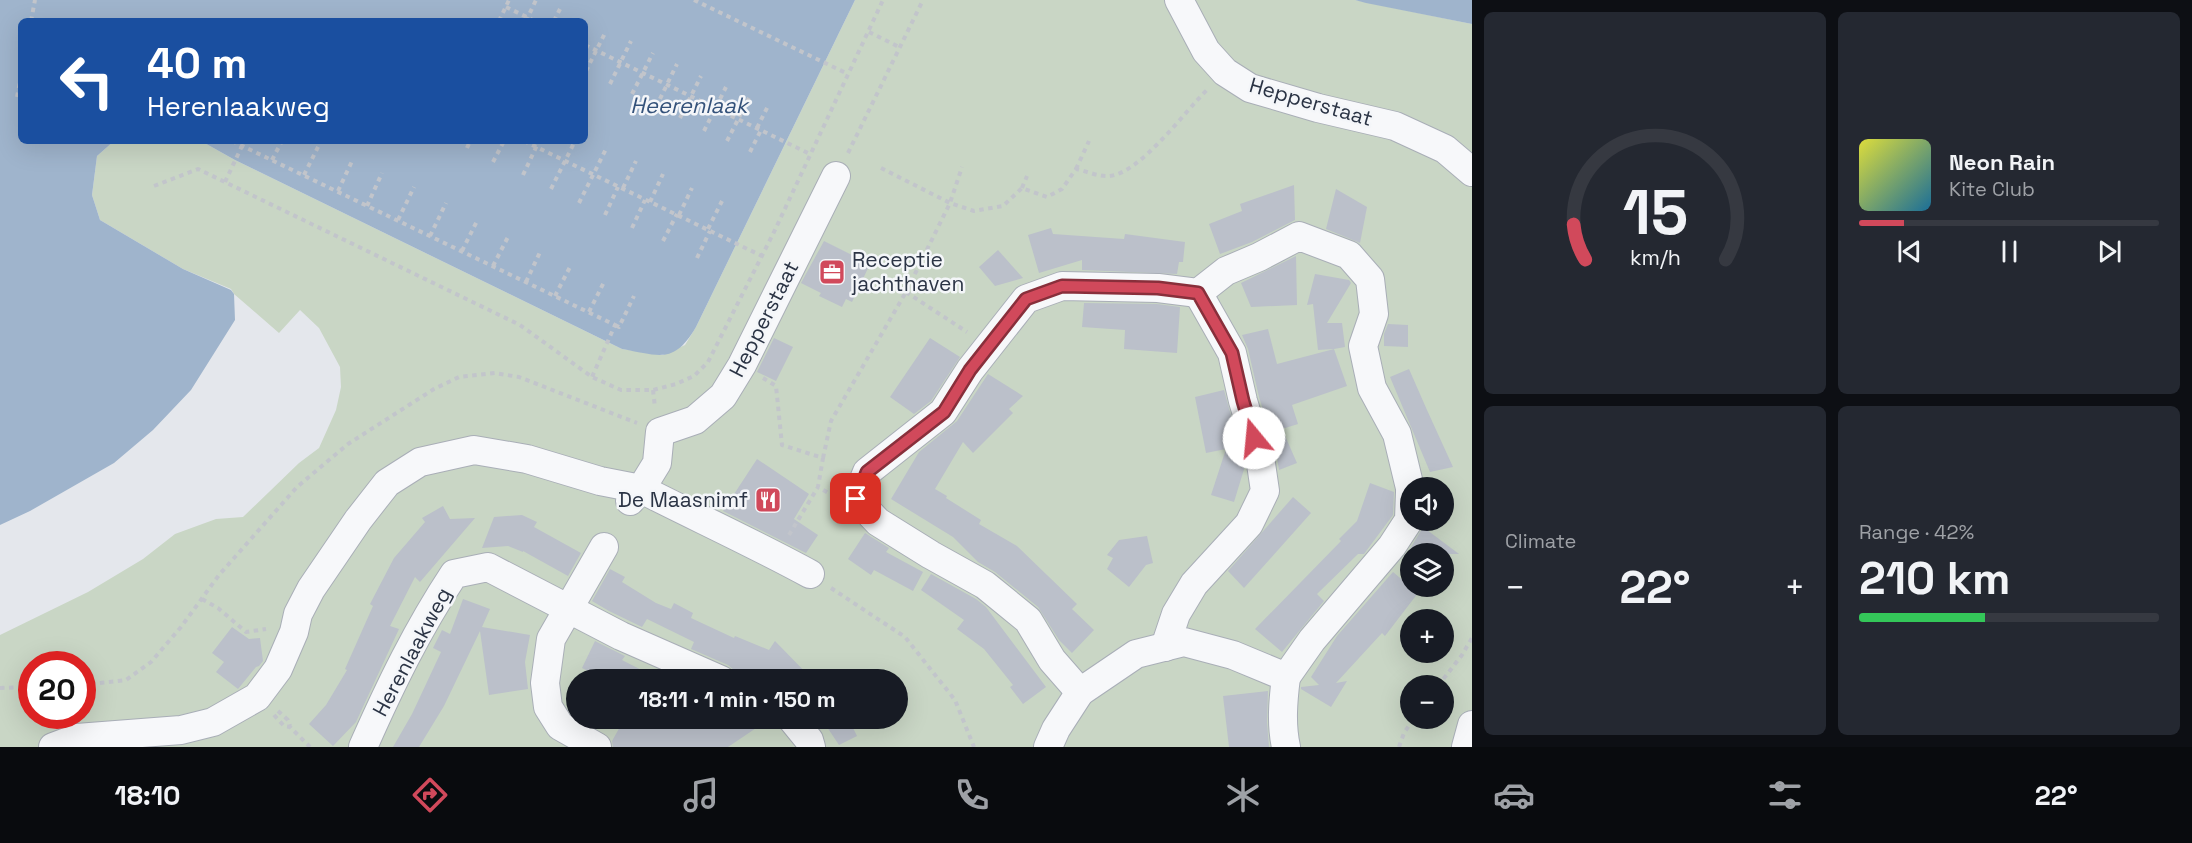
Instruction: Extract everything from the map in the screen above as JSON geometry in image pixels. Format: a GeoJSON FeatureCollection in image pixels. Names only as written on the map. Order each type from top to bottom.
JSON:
{"type":"FeatureCollection","features":[{"type":"Feature","properties":{"kind":"lane","name":"Hepperstaat"},"geometry":{"type":"LineString","coordinates":[[1179,0],[1206,51],[1225,72],[1250,88],[1318,108],[1395,126],[1445,149],[1472,172]]}},
{"type":"Feature","properties":{"kind":"lane","name":"Hepperstaat"},"geometry":{"type":"LineString","coordinates":[[636,495],[657,464],[660,432],[695,420],[723,396],[742,366],[836,176]]}},
{"type":"Feature","properties":{"kind":"lane"},"geometry":{"type":"LineString","coordinates":[[1080,692],[1052,660],[1028,620],[985,585],[878,522],[856,499],[867,472],[944,412],[970,370],[1026,299],[1062,286],[1158,288],[1198,293],[1226,271],[1299,236],[1349,255],[1370,279],[1374,314],[1363,346],[1372,388],[1396,434],[1407,477]]}},
{"type":"Feature","properties":{"kind":"lane"},"geometry":{"type":"LineString","coordinates":[[1165,647],[1176,614],[1194,584],[1249,524],[1265,491],[1260,457],[1243,401],[1232,353],[1198,293]]}},
{"type":"Feature","properties":{"kind":"lane"},"geometry":{"type":"LineString","coordinates":[[53,747],[77,738],[181,730],[213,722],[257,697],[278,669],[294,632],[298,614],[311,589],[358,520],[387,483],[420,462],[474,450],[527,459],[600,481],[636,495],[776,555],[810,574]]}},
{"type":"Feature","properties":{"kind":"lane"},"geometry":{"type":"LineString","coordinates":[[1286,747],[1283,706],[1286,677],[1312,640],[1392,546],[1402,531]]}},
{"type":"Feature","properties":{"kind":"lane"},"geometry":{"type":"LineString","coordinates":[[597,747],[560,726],[548,707],[545,683],[551,639],[604,547]]}},
{"type":"Feature","properties":{"kind":"lane","name":"Herenlaakweg"},"geometry":{"type":"LineString","coordinates":[[363,747],[392,681],[426,617],[454,574],[488,567],[621,636],[696,669]]}},
{"type":"Feature","properties":{"kind":"lane"},"geometry":{"type":"LineString","coordinates":[[1048,747],[1056,729],[1080,692],[1137,654],[1184,642],[1233,655],[1286,677]]}},
{"type":"Feature","properties":{"kind":"lane"},"geometry":{"type":"LineString","coordinates":[[1466,747],[1472,725]]}},
{"type":"Feature","properties":{"kind":"lane"},"geometry":{"type":"LineString","coordinates":[[799,729],[811,747]]}},
{"type":"Feature","properties":{"kind":"path"},"geometry":{"type":"LineString","coordinates":[[32,18],[35,0]]}},
{"type":"Feature","properties":{"kind":"path"},"geometry":{"type":"LineString","coordinates":[[500,18],[509,0]]}},
{"type":"Feature","properties":{"kind":"path"},"geometry":{"type":"LineString","coordinates":[[527,18],[536,0]]}},
{"type":"Feature","properties":{"kind":"path"},"geometry":{"type":"LineString","coordinates":[[694,0],[848,74]]}},
{"type":"Feature","properties":{"kind":"path"},"geometry":{"type":"LineString","coordinates":[[154,186],[198,169],[519,325],[592,377],[621,390],[653,390],[694,376],[708,362],[762,256],[883,0]]}},
{"type":"Feature","properties":{"kind":"path"},"geometry":{"type":"LineString","coordinates":[[836,176],[923,0]]}},
{"type":"Feature","properties":{"kind":"path"},"geometry":{"type":"LineString","coordinates":[[506,7],[525,18]]}},
{"type":"Feature","properties":{"kind":"path"},"geometry":{"type":"LineString","coordinates":[[556,18],[560,9]]}},
{"type":"Feature","properties":{"kind":"path"},"geometry":{"type":"LineString","coordinates":[[588,68],[606,31]]}},
{"type":"Feature","properties":{"kind":"path"},"geometry":{"type":"LineString","coordinates":[[868,32],[899,46]]}},
{"type":"Feature","properties":{"kind":"path"},"geometry":{"type":"LineString","coordinates":[[610,84],[631,41]]}},
{"type":"Feature","properties":{"kind":"path"},"geometry":{"type":"LineString","coordinates":[[588,47],[810,154]]}},
{"type":"Feature","properties":{"kind":"path"},"geometry":{"type":"LineString","coordinates":[[632,94],[653,53]]}},
{"type":"Feature","properties":{"kind":"path"},"geometry":{"type":"LineString","coordinates":[[656,107],[677,64]]}},
{"type":"Feature","properties":{"kind":"path"},"geometry":{"type":"LineString","coordinates":[[1076,169],[1108,176],[1128,169],[1157,145],[1225,72]]}},
{"type":"Feature","properties":{"kind":"path"},"geometry":{"type":"LineString","coordinates":[[680,118],[701,75]]}},
{"type":"Feature","properties":{"kind":"path"},"geometry":{"type":"LineString","coordinates":[[704,130],[726,87]]}},
{"type":"Feature","properties":{"kind":"path"},"geometry":{"type":"LineString","coordinates":[[17,97],[18,92]]}},
{"type":"Feature","properties":{"kind":"path"},"geometry":{"type":"LineString","coordinates":[[727,141],[749,98]]}},
{"type":"Feature","properties":{"kind":"path"},"geometry":{"type":"LineString","coordinates":[[750,152],[768,106]]}},
{"type":"Feature","properties":{"kind":"path"},"geometry":{"type":"LineString","coordinates":[[1022,188],[1047,197],[1062,189],[1076,169],[1089,141]]}},
{"type":"Feature","properties":{"kind":"path"},"geometry":{"type":"LineString","coordinates":[[238,144],[619,327],[634,296]]}},
{"type":"Feature","properties":{"kind":"path"},"geometry":{"type":"LineString","coordinates":[[273,160],[281,144]]}},
{"type":"Feature","properties":{"kind":"path"},"geometry":{"type":"LineString","coordinates":[[304,175],[320,144]]}},
{"type":"Feature","properties":{"kind":"path"},"geometry":{"type":"LineString","coordinates":[[467,148],[469,144]]}},
{"type":"Feature","properties":{"kind":"path"},"geometry":{"type":"LineString","coordinates":[[493,162],[502,144]]}},
{"type":"Feature","properties":{"kind":"path"},"geometry":{"type":"LineString","coordinates":[[530,144],[762,256]]}},
{"type":"Feature","properties":{"kind":"path"},"geometry":{"type":"LineString","coordinates":[[523,175],[538,144]]}},
{"type":"Feature","properties":{"kind":"path"},"geometry":{"type":"LineString","coordinates":[[551,189],[573,144]]}},
{"type":"Feature","properties":{"kind":"path"},"geometry":{"type":"LineString","coordinates":[[225,182],[242,146]]}},
{"type":"Feature","properties":{"kind":"path"},"geometry":{"type":"LineString","coordinates":[[579,203],[607,147]]}},
{"type":"Feature","properties":{"kind":"path"},"geometry":{"type":"LineString","coordinates":[[338,191],[353,159]]}},
{"type":"Feature","properties":{"kind":"path"},"geometry":{"type":"LineString","coordinates":[[605,215],[636,161]]}},
{"type":"Feature","properties":{"kind":"path"},"geometry":{"type":"LineString","coordinates":[[776,555],[818,487],[831,421],[906,292],[950,203],[962,167]]}},
{"type":"Feature","properties":{"kind":"path"},"geometry":{"type":"LineString","coordinates":[[881,168],[950,203],[974,211],[1003,206],[1022,188],[1027,176]]}},
{"type":"Feature","properties":{"kind":"path"},"geometry":{"type":"LineString","coordinates":[[367,206],[382,173]]}},
{"type":"Feature","properties":{"kind":"path"},"geometry":{"type":"LineString","coordinates":[[632,228],[663,174]]}},
{"type":"Feature","properties":{"kind":"path"},"geometry":{"type":"LineString","coordinates":[[398,220],[414,187]]}},
{"type":"Feature","properties":{"kind":"path"},"geometry":{"type":"LineString","coordinates":[[663,241],[692,188]]}},
{"type":"Feature","properties":{"kind":"path"},"geometry":{"type":"LineString","coordinates":[[697,258],[722,201]]}},
{"type":"Feature","properties":{"kind":"path"},"geometry":{"type":"LineString","coordinates":[[430,236],[446,203]]}},
{"type":"Feature","properties":{"kind":"path"},"geometry":{"type":"LineString","coordinates":[[462,251],[478,219]]}},
{"type":"Feature","properties":{"kind":"path"},"geometry":{"type":"LineString","coordinates":[[494,266],[509,235]]}},
{"type":"Feature","properties":{"kind":"path"},"geometry":{"type":"LineString","coordinates":[[526,282],[541,250]]}},
{"type":"Feature","properties":{"kind":"path"},"geometry":{"type":"LineString","coordinates":[[555,296],[571,265]]}},
{"type":"Feature","properties":{"kind":"path"},"geometry":{"type":"LineString","coordinates":[[589,312],[605,280]]}},
{"type":"Feature","properties":{"kind":"path"},"geometry":{"type":"LineString","coordinates":[[906,292],[945,318]]}},
{"type":"Feature","properties":{"kind":"path"},"geometry":{"type":"LineString","coordinates":[[592,377],[615,325]]}},
{"type":"Feature","properties":{"kind":"path"},"geometry":{"type":"LineString","coordinates":[[742,366],[776,386],[782,445],[823,458]]}},
{"type":"Feature","properties":{"kind":"path"},"geometry":{"type":"LineString","coordinates":[[818,487],[826,491]]}},
{"type":"Feature","properties":{"kind":"path"},"geometry":{"type":"LineString","coordinates":[[810,574],[905,637],[955,700],[974,747]]}},
{"type":"Feature","properties":{"kind":"path"},"geometry":{"type":"LineString","coordinates":[[202,599],[218,608],[246,632],[265,629],[294,632]]}},
{"type":"Feature","properties":{"kind":"path"},"geometry":{"type":"LineString","coordinates":[[1447,675],[1472,638]]}},
{"type":"Feature","properties":{"kind":"path"},"geometry":{"type":"LineString","coordinates":[[0,688],[18,687]]}},
{"type":"Feature","properties":{"kind":"path"},"geometry":{"type":"LineString","coordinates":[[284,726],[290,727],[310,747]]}},
{"type":"Feature","properties":{"kind":"path"},"geometry":{"type":"LineString","coordinates":[[1400,747],[1407,729]]}},
{"type":"Feature","properties":{"kind":"green space"},"geometry":{"type":"Polygon","coordinates":[[[855,0],[1355,0],[1472,24],[1472,747],[0,747],[0,635],[88,592],[143,559],[175,534],[216,519],[243,517],[299,463],[319,448],[336,410],[341,387],[340,367],[319,328],[300,310],[279,333],[231,289],[183,269],[100,220],[92,195],[97,156],[111,144],[206,144],[622,349],[663,355],[685,345],[696,327],[855,0]]]}},
{"type":"Feature","properties":{"kind":"water","name":"Heerenlaak"},"geometry":{"type":"Polygon","coordinates":[[[0,0],[855,0],[696,327],[681,347],[673,352],[657,355],[622,349],[206,144],[588,144],[588,18],[18,18],[18,144],[111,144],[97,156],[92,195],[100,220],[183,269],[231,290],[234,294],[235,320],[191,390],[153,430],[114,463],[30,511],[0,525],[0,0]]]}},
{"type":"Feature","properties":{"kind":"water"},"geometry":{"type":"Polygon","coordinates":[[[1355,0],[1472,0],[1472,24],[1366,3],[1355,0]]]}},
{"type":"Feature","properties":{"kind":"building"},"geometry":{"type":"Polygon","coordinates":[[[1294,185],[1295,220],[1252,242],[1220,254],[1209,224],[1242,211],[1240,204],[1294,185]]]}},
{"type":"Feature","properties":{"kind":"building"},"geometry":{"type":"Polygon","coordinates":[[[1336,189],[1367,207],[1360,243],[1326,229],[1336,189]]]}},
{"type":"Feature","properties":{"kind":"building"},"geometry":{"type":"Polygon","coordinates":[[[1051,228],[1053,234],[1124,239],[1125,234],[1185,242],[1183,262],[1179,262],[1177,274],[1082,270],[1082,260],[1039,273],[1028,235],[1051,228]]]}},
{"type":"Feature","properties":{"kind":"building","name":"Receptie jachthaven"},"geometry":{"type":"Polygon","coordinates":[[[824,241],[870,264],[852,302],[846,299],[842,307],[819,296],[821,293],[801,283],[824,241]]]}},
{"type":"Feature","properties":{"kind":"building"},"geometry":{"type":"Polygon","coordinates":[[[998,250],[1023,278],[995,286],[979,267],[998,250]]]}},
{"type":"Feature","properties":{"kind":"building"},"geometry":{"type":"Polygon","coordinates":[[[1296,256],[1297,305],[1251,307],[1241,283],[1296,256]]]}},
{"type":"Feature","properties":{"kind":"building"},"geometry":{"type":"Polygon","coordinates":[[[1315,274],[1349,280],[1351,283],[1327,323],[1342,323],[1345,347],[1318,350],[1313,304],[1307,305],[1315,274]]]}},
{"type":"Feature","properties":{"kind":"building"},"geometry":{"type":"Polygon","coordinates":[[[1084,303],[1157,304],[1180,307],[1177,353],[1124,349],[1125,330],[1082,327],[1084,303]]]}},
{"type":"Feature","properties":{"kind":"building"},"geometry":{"type":"Polygon","coordinates":[[[1388,324],[1408,325],[1408,347],[1384,346],[1384,334],[1388,324]]]}},
{"type":"Feature","properties":{"kind":"building"},"geometry":{"type":"Polygon","coordinates":[[[1268,329],[1277,364],[1334,349],[1347,386],[1292,405],[1298,424],[1282,429],[1297,463],[1279,470],[1248,349],[1242,335],[1268,329]]]}},
{"type":"Feature","properties":{"kind":"building"},"geometry":{"type":"Polygon","coordinates":[[[774,338],[793,347],[776,381],[757,372],[774,338]]]}},
{"type":"Feature","properties":{"kind":"building"},"geometry":{"type":"Polygon","coordinates":[[[930,338],[960,357],[931,401],[914,414],[890,397],[930,338]]]}},
{"type":"Feature","properties":{"kind":"building"},"geometry":{"type":"Polygon","coordinates":[[[1409,369],[1453,467],[1430,472],[1390,377],[1409,369]]]}},
{"type":"Feature","properties":{"kind":"building"},"geometry":{"type":"Polygon","coordinates":[[[988,374],[1023,396],[1009,409],[1013,413],[973,453],[963,442],[935,489],[981,520],[979,524],[1017,546],[1077,604],[1072,609],[1094,630],[1072,653],[1059,640],[1038,607],[995,572],[978,562],[953,537],[891,499],[919,452],[957,421],[988,374]]]}},
{"type":"Feature","properties":{"kind":"building"},"geometry":{"type":"Polygon","coordinates":[[[1224,390],[1245,466],[1234,502],[1211,495],[1226,449],[1206,453],[1195,397],[1224,390]]]}},
{"type":"Feature","properties":{"kind":"building","name":"De Maasnimf"},"geometry":{"type":"Polygon","coordinates":[[[757,459],[809,494],[794,519],[818,535],[806,553],[723,511],[757,459]]]}},
{"type":"Feature","properties":{"kind":"building"},"geometry":{"type":"Polygon","coordinates":[[[1370,483],[1394,492],[1393,515],[1364,554],[1358,554],[1317,594],[1324,601],[1282,652],[1255,629],[1341,541],[1339,539],[1357,521],[1370,483]]]}},
{"type":"Feature","properties":{"kind":"building"},"geometry":{"type":"Polygon","coordinates":[[[1293,497],[1311,513],[1244,588],[1228,571],[1293,497]]]}},
{"type":"Feature","properties":{"kind":"building"},"geometry":{"type":"Polygon","coordinates":[[[443,506],[450,519],[475,518],[420,582],[415,577],[390,626],[399,629],[356,722],[333,746],[309,724],[326,705],[347,670],[345,669],[373,606],[370,604],[394,558],[425,522],[422,518],[443,506]]]}},
{"type":"Feature","properties":{"kind":"building"},"geometry":{"type":"Polygon","coordinates":[[[522,515],[537,522],[534,527],[581,553],[568,576],[523,551],[508,546],[482,548],[494,517],[522,515]]]}},
{"type":"Feature","properties":{"kind":"building"},"geometry":{"type":"Polygon","coordinates":[[[1421,531],[1428,531],[1444,543],[1414,543],[1421,531]]]}},
{"type":"Feature","properties":{"kind":"building"},"geometry":{"type":"Polygon","coordinates":[[[865,533],[889,548],[886,552],[923,572],[913,591],[874,570],[871,575],[848,559],[865,533]]]}},
{"type":"Feature","properties":{"kind":"building"},"geometry":{"type":"Polygon","coordinates":[[[1147,536],[1153,563],[1146,565],[1129,587],[1107,569],[1113,558],[1107,555],[1119,540],[1147,536]]]}},
{"type":"Feature","properties":{"kind":"building"},"geometry":{"type":"Polygon","coordinates":[[[610,569],[625,577],[622,582],[656,603],[671,609],[674,603],[693,613],[691,618],[734,638],[735,636],[769,650],[775,641],[802,669],[733,669],[691,649],[694,642],[647,619],[642,627],[592,601],[610,569]]]}},
{"type":"Feature","properties":{"kind":"building"},"geometry":{"type":"Polygon","coordinates":[[[1393,572],[1400,578],[1400,597],[1415,597],[1406,609],[1400,609],[1400,616],[1385,636],[1382,633],[1336,683],[1347,681],[1331,707],[1301,687],[1319,685],[1311,677],[1337,636],[1393,572]]]}},
{"type":"Feature","properties":{"kind":"building"},"geometry":{"type":"Polygon","coordinates":[[[931,574],[986,607],[1046,687],[1023,704],[1010,687],[1013,685],[984,649],[957,629],[964,620],[921,590],[931,574]]]}},
{"type":"Feature","properties":{"kind":"building"},"geometry":{"type":"Polygon","coordinates":[[[463,599],[490,609],[482,627],[530,635],[525,662],[528,689],[489,695],[480,631],[444,706],[419,747],[393,747],[412,714],[441,652],[433,648],[442,630],[450,634],[463,599]]]}},
{"type":"Feature","properties":{"kind":"building"},"geometry":{"type":"Polygon","coordinates":[[[232,627],[249,639],[260,638],[263,661],[238,689],[216,672],[224,662],[212,653],[232,627]]]}},
{"type":"Feature","properties":{"kind":"building"},"geometry":{"type":"Polygon","coordinates":[[[595,641],[625,656],[622,660],[640,669],[584,669],[582,668],[595,641]]]}},
{"type":"Feature","properties":{"kind":"building"},"geometry":{"type":"Polygon","coordinates":[[[1268,691],[1269,747],[1229,747],[1223,696],[1268,691]]]}},
{"type":"Feature","properties":{"kind":"building"},"geometry":{"type":"Polygon","coordinates":[[[619,729],[755,729],[728,747],[613,747],[612,741],[619,729]]]}},
{"type":"Feature","properties":{"kind":"building"},"geometry":{"type":"Polygon","coordinates":[[[828,729],[854,729],[857,736],[839,745],[828,729]]]}},
{"type":"Feature","properties":{"kind":"place","name":"Receptie jachthaven"},"geometry":{"type":"Point","coordinates":[832,272]}},
{"type":"Feature","properties":{"kind":"place","name":"De Maasnimf"},"geometry":{"type":"Point","coordinates":[768,500]}},
{"type":"Feature","properties":{"kind":"route"},"geometry":{"type":"LineString","coordinates":[[856,499],[867,472],[944,412],[970,370],[1026,299],[1062,286],[1158,288],[1198,293],[1232,353],[1254,438]]}}]}
